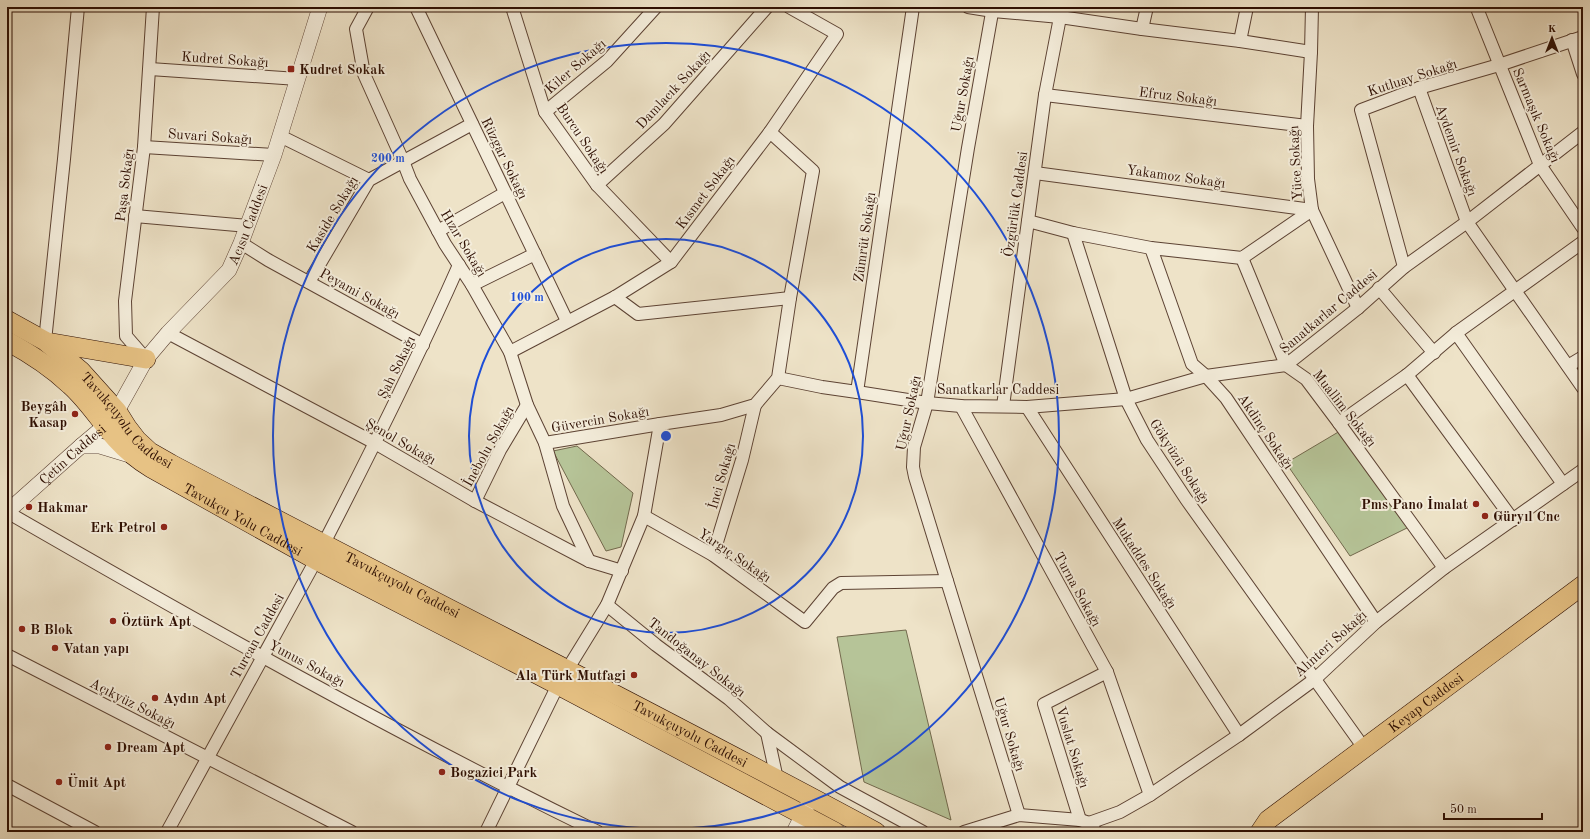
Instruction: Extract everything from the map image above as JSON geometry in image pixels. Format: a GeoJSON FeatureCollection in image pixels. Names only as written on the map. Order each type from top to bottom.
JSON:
{"type":"FeatureCollection","features":[{"type":"Feature","properties":{"kind":"main road","name":"Tavukçuyolu Caddesi"},"geometry":{"type":"LineString","coordinates":[[7,320],[45,341],[81,371],[112,418],[127,427],[137,440],[150,452],[319,552],[563,678],[777,779],[876,832]]}},
{"type":"Feature","properties":{"kind":"main road","name":"Tavukçu Yolu Caddesi"},"geometry":{"type":"LineString","coordinates":[[7,341],[32,355],[112,418],[116,439],[135,457],[151,468],[319,552]]}},
{"type":"Feature","properties":{"kind":"main road"},"geometry":{"type":"LineString","coordinates":[[45,341],[146,359]]}},
{"type":"Feature","properties":{"kind":"main road","name":"Keyap Caddesi"},"geometry":{"type":"LineString","coordinates":[[1264,826],[1364,748],[1583,585]]}},
{"type":"Feature","properties":{"kind":"main road","name":"Tavukçuyolu Caddesi"},"geometry":{"type":"LineString","coordinates":[[563,678],[824,829]]}},
{"type":"Feature","properties":{"kind":"street"},"geometry":{"type":"LineString","coordinates":[[45,341],[78,7]]}},
{"type":"Feature","properties":{"kind":"street","name":"Paşa Sokağı"},"geometry":{"type":"LineString","coordinates":[[146,359],[126,336],[125,300],[144,146],[153,7]]}},
{"type":"Feature","properties":{"kind":"street","name":"Acısu Caddesi"},"geometry":{"type":"LineString","coordinates":[[112,418],[146,359],[168,333],[229,270],[248,226],[274,155],[320,7]]}},
{"type":"Feature","properties":{"kind":"street","name":"Hızır Sokağı"},"geometry":{"type":"LineString","coordinates":[[368,7],[356,28],[364,74],[404,161],[410,179],[438,231],[472,285],[510,352],[527,405],[545,443],[563,506],[589,561]]}},
{"type":"Feature","properties":{"kind":"street","name":"Rüzgar Sokağı"},"geometry":{"type":"LineString","coordinates":[[416,7],[567,322]]}},
{"type":"Feature","properties":{"kind":"street","name":"Burcu Sokağı"},"geometry":{"type":"LineString","coordinates":[[512,7],[545,112],[597,185],[671,262]]}},
{"type":"Feature","properties":{"kind":"street","name":"Kiler Sokağı"},"geometry":{"type":"LineString","coordinates":[[545,112],[607,61],[656,7]]}},
{"type":"Feature","properties":{"kind":"street","name":"Damlacık Sokağı"},"geometry":{"type":"LineString","coordinates":[[597,185],[664,124],[766,7]]}},
{"type":"Feature","properties":{"kind":"street","name":"Kısmet Sokağı"},"geometry":{"type":"LineString","coordinates":[[510,352],[615,297],[671,262],[770,132],[837,34],[788,7]]}},
{"type":"Feature","properties":{"kind":"street","name":"Zümrüt Sokağı"},"geometry":{"type":"LineString","coordinates":[[857,392],[913,7]]}},
{"type":"Feature","properties":{"kind":"street"},"geometry":{"type":"LineString","coordinates":[[968,7],[1061,12],[1142,29],[1240,41],[1312,52]]}},
{"type":"Feature","properties":{"kind":"street"},"geometry":{"type":"LineString","coordinates":[[1142,29],[1147,7]]}},
{"type":"Feature","properties":{"kind":"street"},"geometry":{"type":"LineString","coordinates":[[1240,41],[1247,7]]}},
{"type":"Feature","properties":{"kind":"street","name":"Yüce Sokağı"},"geometry":{"type":"LineString","coordinates":[[1312,7],[1312,52],[1307,126],[1308,179],[1312,210],[1358,308]]}},
{"type":"Feature","properties":{"kind":"street","name":"Sarmaşık Sokağı"},"geometry":{"type":"LineString","coordinates":[[1478,7],[1478,11],[1499,65],[1540,165],[1583,228]]}},
{"type":"Feature","properties":{"kind":"street","name":"Uğur Sokağı"},"geometry":{"type":"LineString","coordinates":[[993,9],[968,148],[927,403],[914,447],[913,467],[915,478],[1019,814]]}},
{"type":"Feature","properties":{"kind":"street","name":"Özgürlük Caddesi"},"geometry":{"type":"LineString","coordinates":[[1003,406],[1045,95],[1061,12]]}},
{"type":"Feature","properties":{"kind":"street"},"geometry":{"type":"LineString","coordinates":[[1577,39],[1583,74]]}},
{"type":"Feature","properties":{"kind":"street","name":"Kutluay Sokağı"},"geometry":{"type":"LineString","coordinates":[[1404,267],[1361,110],[1419,88],[1499,65],[1577,39]]}},
{"type":"Feature","properties":{"kind":"street","name":"Kudret Sokağı"},"geometry":{"type":"LineString","coordinates":[[150,69],[298,79]]}},
{"type":"Feature","properties":{"kind":"street","name":"Aydemir Sokağı"},"geometry":{"type":"LineString","coordinates":[[1419,88],[1467,222],[1583,388]]}},
{"type":"Feature","properties":{"kind":"street","name":"Efruz Sokağı"},"geometry":{"type":"LineString","coordinates":[[1045,95],[1307,126]]}},
{"type":"Feature","properties":{"kind":"street","name":"Kaside Sokağı"},"geometry":{"type":"LineString","coordinates":[[309,282],[368,180],[472,124]]}},
{"type":"Feature","properties":{"kind":"street"},"geometry":{"type":"LineString","coordinates":[[755,405],[778,378],[790,298],[813,171],[770,132]]}},
{"type":"Feature","properties":{"kind":"street","name":"Sanatkarlar Caddesi"},"geometry":{"type":"LineString","coordinates":[[857,392],[927,403],[961,406],[1026,407],[1126,400],[1206,376],[1286,365],[1358,308],[1404,267],[1467,222],[1583,132]]}},
{"type":"Feature","properties":{"kind":"street"},"geometry":{"type":"LineString","coordinates":[[280,136],[368,180]]}},
{"type":"Feature","properties":{"kind":"street","name":"Suvari Sokağı"},"geometry":{"type":"LineString","coordinates":[[144,146],[274,155]]}},
{"type":"Feature","properties":{"kind":"street","name":"Yakamoz Sokağı"},"geometry":{"type":"LineString","coordinates":[[1035,173],[1312,210]]}},
{"type":"Feature","properties":{"kind":"street"},"geometry":{"type":"LineString","coordinates":[[438,231],[505,193]]}},
{"type":"Feature","properties":{"kind":"street"},"geometry":{"type":"LineString","coordinates":[[1028,221],[1073,233],[1152,248],[1242,258],[1312,210]]}},
{"type":"Feature","properties":{"kind":"street"},"geometry":{"type":"LineString","coordinates":[[135,216],[248,226]]}},
{"type":"Feature","properties":{"kind":"street","name":"Gökyüzü Sokağı"},"geometry":{"type":"LineString","coordinates":[[1073,233],[1126,400],[1147,440],[1186,499],[1364,748]]}},
{"type":"Feature","properties":{"kind":"street"},"geometry":{"type":"LineString","coordinates":[[1339,423],[1407,375],[1456,333],[1583,242]]}},
{"type":"Feature","properties":{"kind":"street","name":"Peyami Sokağı"},"geometry":{"type":"LineString","coordinates":[[241,243],[268,260],[424,345]]}},
{"type":"Feature","properties":{"kind":"street","name":"Akdinç Sokağı"},"geometry":{"type":"LineString","coordinates":[[1152,248],[1192,364],[1206,376],[1226,398],[1376,622]]}},
{"type":"Feature","properties":{"kind":"street"},"geometry":{"type":"LineString","coordinates":[[472,285],[534,254]]}},
{"type":"Feature","properties":{"kind":"street"},"geometry":{"type":"LineString","coordinates":[[1242,258],[1286,365]]}},
{"type":"Feature","properties":{"kind":"street","name":"Şah Sokağı"},"geometry":{"type":"LineString","coordinates":[[319,552],[424,345],[459,265]]}},
{"type":"Feature","properties":{"kind":"street"},"geometry":{"type":"LineString","coordinates":[[1379,288],[1434,353]]}},
{"type":"Feature","properties":{"kind":"street"},"geometry":{"type":"LineString","coordinates":[[615,297],[638,314],[790,298]]}},
{"type":"Feature","properties":{"kind":"street","name":"Şenol Sokağı"},"geometry":{"type":"LineString","coordinates":[[168,333],[375,443],[475,501],[589,561],[622,571]]}},
{"type":"Feature","properties":{"kind":"street"},"geometry":{"type":"LineString","coordinates":[[1456,333],[1563,484]]}},
{"type":"Feature","properties":{"kind":"street"},"geometry":{"type":"LineString","coordinates":[[1568,366],[1583,357]]}},
{"type":"Feature","properties":{"kind":"street","name":"Muallim Sokağı"},"geometry":{"type":"LineString","coordinates":[[1286,365],[1306,379],[1444,568]]}},
{"type":"Feature","properties":{"kind":"street"},"geometry":{"type":"LineString","coordinates":[[1407,375],[1513,520]]}},
{"type":"Feature","properties":{"kind":"street"},"geometry":{"type":"LineString","coordinates":[[778,378],[822,388],[857,392]]}},
{"type":"Feature","properties":{"kind":"street","name":"İnebolu Sokağı"},"geometry":{"type":"LineString","coordinates":[[475,501],[500,450],[527,405]]}},
{"type":"Feature","properties":{"kind":"street","name":"Güvercin Sokağı"},"geometry":{"type":"LineString","coordinates":[[545,443],[721,415],[755,405]]}},
{"type":"Feature","properties":{"kind":"street","name":"İnci Sokağı"},"geometry":{"type":"LineString","coordinates":[[713,555],[742,460],[755,405]]}},
{"type":"Feature","properties":{"kind":"street","name":"Turna Sokağı"},"geometry":{"type":"LineString","coordinates":[[961,406],[1107,672],[1150,795]]}},
{"type":"Feature","properties":{"kind":"street","name":"Mukaddes Sokağı"},"geometry":{"type":"LineString","coordinates":[[1026,407],[1239,735]]}},
{"type":"Feature","properties":{"kind":"street","name":"Çetin Caddesi"},"geometry":{"type":"LineString","coordinates":[[7,512],[112,418]]}},
{"type":"Feature","properties":{"kind":"street"},"geometry":{"type":"LineString","coordinates":[[486,832],[563,678],[607,606],[622,571],[644,516],[660,424]]}},
{"type":"Feature","properties":{"kind":"street"},"geometry":{"type":"LineString","coordinates":[[81,446],[100,446],[135,457]]}},
{"type":"Feature","properties":{"kind":"street","name":"Alınteri Sokağı"},"geometry":{"type":"LineString","coordinates":[[1088,825],[1120,812],[1150,795],[1239,735],[1315,679],[1376,622],[1444,568],[1583,470]]}},
{"type":"Feature","properties":{"kind":"street","name":"Yunus Sokağı"},"geometry":{"type":"LineString","coordinates":[[7,512],[262,656],[507,788],[598,832]]}},
{"type":"Feature","properties":{"kind":"street","name":"Yargıç Sokağı"},"geometry":{"type":"LineString","coordinates":[[644,516],[713,555],[805,622],[833,588],[841,583],[947,581]]}},
{"type":"Feature","properties":{"kind":"street","name":"Turcan Caddesi"},"geometry":{"type":"LineString","coordinates":[[167,832],[319,552]]}},
{"type":"Feature","properties":{"kind":"street","name":"Tandoğanay Sokağı"},"geometry":{"type":"LineString","coordinates":[[607,606],[656,645],[730,699],[767,733],[840,787],[923,832]]}},
{"type":"Feature","properties":{"kind":"street","name":"Açıkyüz Sokağı"},"geometry":{"type":"LineString","coordinates":[[7,655],[352,832]]}},
{"type":"Feature","properties":{"kind":"street","name":"Vuslat Sokağı"},"geometry":{"type":"LineString","coordinates":[[1088,825],[1044,704],[1107,672]]}},
{"type":"Feature","properties":{"kind":"street"},"geometry":{"type":"LineString","coordinates":[[767,733],[777,779]]}},
{"type":"Feature","properties":{"kind":"street"},"geometry":{"type":"LineString","coordinates":[[7,785],[95,832]]}},
{"type":"Feature","properties":{"kind":"street"},"geometry":{"type":"LineString","coordinates":[[794,832],[812,798]]}},
{"type":"Feature","properties":{"kind":"street","name":"Tavukçuyolu Caddesi"},"geometry":{"type":"LineString","coordinates":[[824,829],[829,807]]}},
{"type":"Feature","properties":{"kind":"street"},"geometry":{"type":"LineString","coordinates":[[964,832],[1019,814],[1088,825]]}},
{"type":"Feature","properties":{"kind":"street","name":"Keyap Caddesi"},"geometry":{"type":"LineString","coordinates":[[1252,832],[1264,826]]}},
{"type":"Feature","properties":{"kind":"green space"},"geometry":{"type":"Polygon","coordinates":[[[1340,431],[1409,527],[1350,556],[1286,463],[1340,431]]]}},
{"type":"Feature","properties":{"kind":"green space"},"geometry":{"type":"Polygon","coordinates":[[[577,446],[633,493],[621,547],[606,551],[553,451],[577,446]]]}},
{"type":"Feature","properties":{"kind":"green space"},"geometry":{"type":"Polygon","coordinates":[[[906,630],[951,820],[864,782],[837,637],[906,630]]]}},
{"type":"Feature","properties":{"kind":"place","name":"Kudret Sokak"},"geometry":{"type":"Point","coordinates":[291,69]}},
{"type":"Feature","properties":{"kind":"place","name":"Beygâh Kasap"},"geometry":{"type":"Point","coordinates":[75,414]}},
{"type":"Feature","properties":{"kind":"place","name":"Pms Pano İmalat"},"geometry":{"type":"Point","coordinates":[1476,504]}},
{"type":"Feature","properties":{"kind":"place","name":"Hakmar"},"geometry":{"type":"Point","coordinates":[29,507]}},
{"type":"Feature","properties":{"kind":"place","name":"Güryıl Cnc"},"geometry":{"type":"Point","coordinates":[1485,516]}},
{"type":"Feature","properties":{"kind":"place","name":"Erk Petrol"},"geometry":{"type":"Point","coordinates":[164,527]}},
{"type":"Feature","properties":{"kind":"place","name":"Öztürk Apt"},"geometry":{"type":"Point","coordinates":[113,621]}},
{"type":"Feature","properties":{"kind":"place","name":"B Blok"},"geometry":{"type":"Point","coordinates":[22,629]}},
{"type":"Feature","properties":{"kind":"place","name":"Vatan yapı"},"geometry":{"type":"Point","coordinates":[55,648]}},
{"type":"Feature","properties":{"kind":"place","name":"Ala Türk Mutfagi"},"geometry":{"type":"Point","coordinates":[634,675]}},
{"type":"Feature","properties":{"kind":"place","name":"Aydın Apt"},"geometry":{"type":"Point","coordinates":[155,698]}},
{"type":"Feature","properties":{"kind":"place","name":"Dream Apt"},"geometry":{"type":"Point","coordinates":[108,747]}},
{"type":"Feature","properties":{"kind":"place","name":"Bogazici Park"},"geometry":{"type":"Point","coordinates":[442,772]}},
{"type":"Feature","properties":{"kind":"place","name":"Ümit Apt"},"geometry":{"type":"Point","coordinates":[59,782]}}]}
